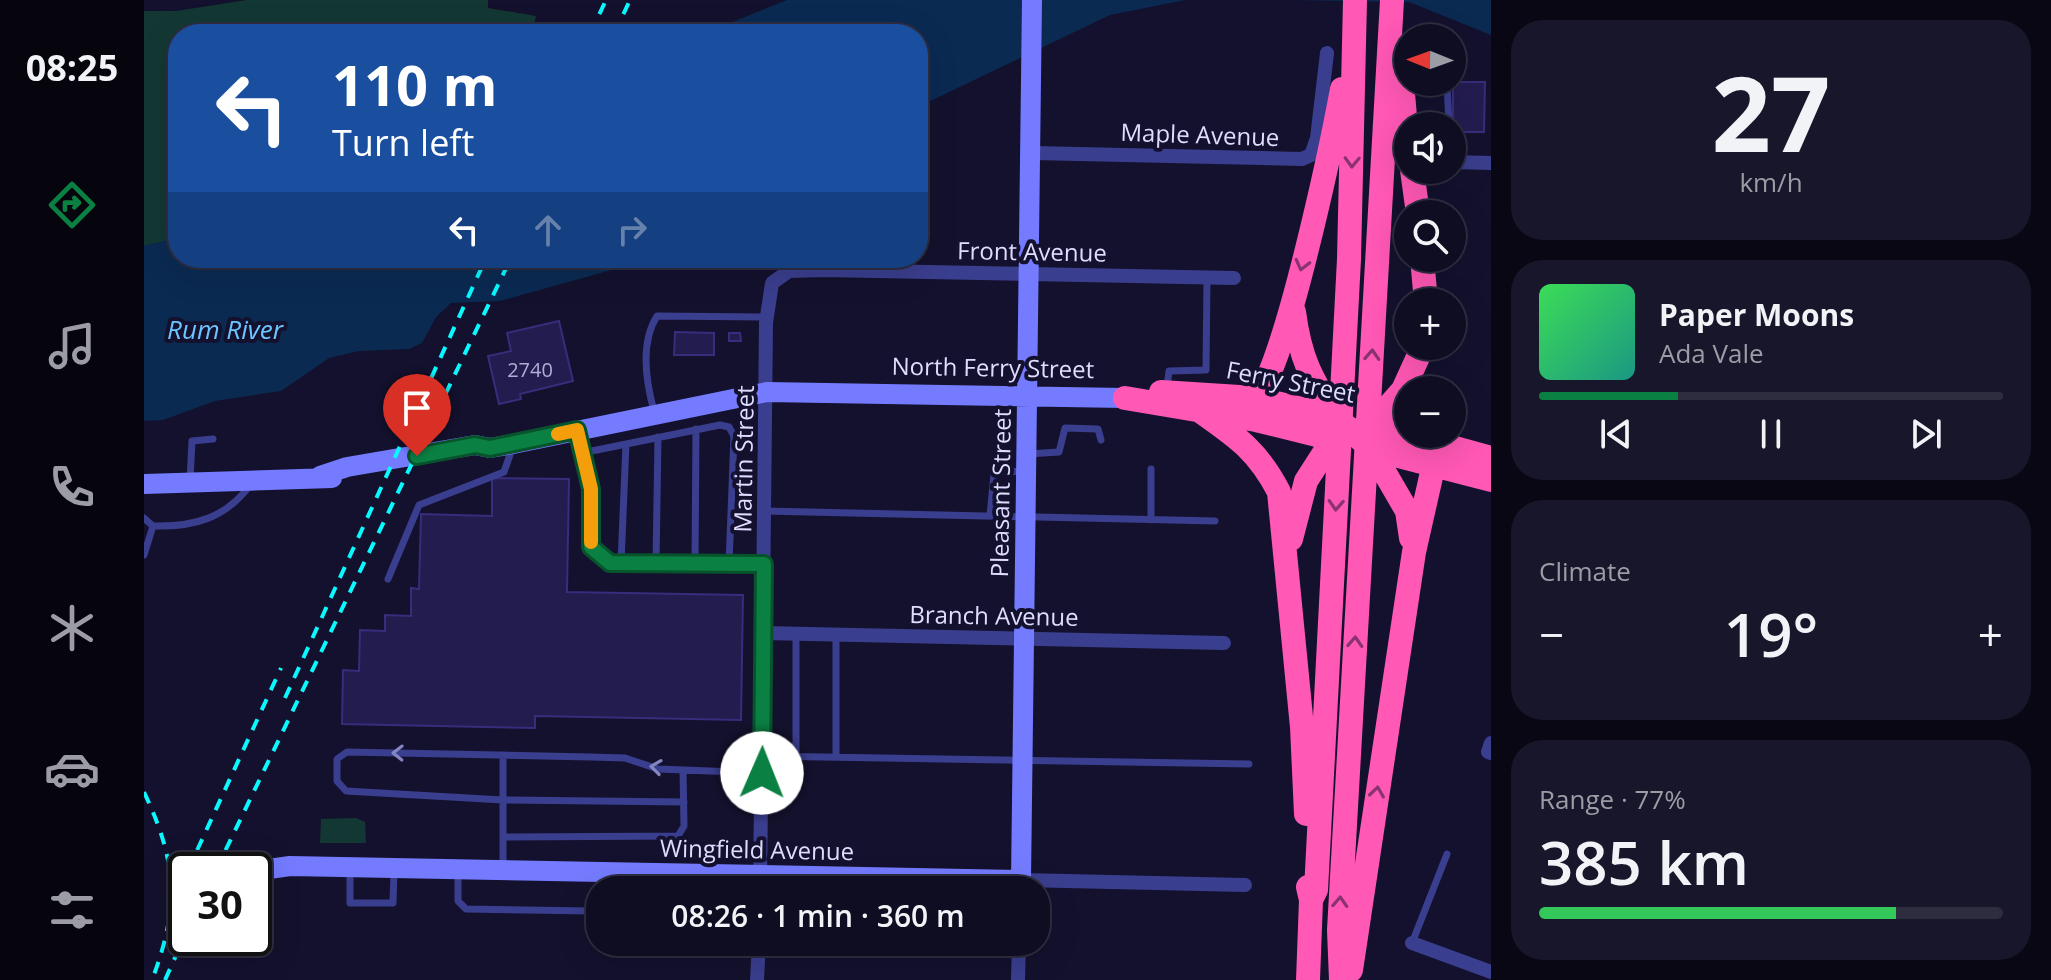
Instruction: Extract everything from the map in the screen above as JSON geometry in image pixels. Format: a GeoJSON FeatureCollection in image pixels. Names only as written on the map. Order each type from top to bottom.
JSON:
{"type":"FeatureCollection","features":[{"type":"Feature","properties":{"kind":"highway"},"geometry":{"type":"LineString","coordinates":[[1311,900],[1316,890],[1349,259],[1355,0]]}},
{"type":"Feature","properties":{"kind":"highway"},"geometry":{"type":"LineString","coordinates":[[1392,2],[1399,16],[1403,112]]}},
{"type":"Feature","properties":{"kind":"highway"},"geometry":{"type":"LineString","coordinates":[[1341,980],[1340,914],[1392,2]]}},
{"type":"Feature","properties":{"kind":"highway"},"geometry":{"type":"LineString","coordinates":[[1255,398],[1268,383],[1293,302],[1331,149],[1356,28]]}},
{"type":"Feature","properties":{"kind":"highway"},"geometry":{"type":"LineString","coordinates":[[1293,302],[1299,352],[1312,380],[1407,511],[1414,552]]}},
{"type":"Feature","properties":{"kind":"highway"},"geometry":{"type":"LineString","coordinates":[[1287,553],[1306,481],[1353,433],[1403,390],[1418,360]]}},
{"type":"Feature","properties":{"kind":"highway","name":"Ferry Street"},"geometry":{"type":"LineString","coordinates":[[1125,398],[1167,391],[1255,398],[1306,420],[1353,433],[1394,434]]}},
{"type":"Feature","properties":{"kind":"highway","name":"North Ferry Street"},"geometry":{"type":"LineString","coordinates":[[1125,398],[1200,411],[1306,420]]}},
{"type":"Feature","properties":{"kind":"highway"},"geometry":{"type":"LineString","coordinates":[[1200,411],[1244,441],[1264,463],[1279,492],[1302,727],[1311,900],[1308,980]]}},
{"type":"Feature","properties":{"kind":"highway"},"geometry":{"type":"LineString","coordinates":[[1353,433],[1405,459],[1491,480]]}},
{"type":"Feature","properties":{"kind":"highway","name":"Ferry Street"},"geometry":{"type":"LineString","coordinates":[[1466,448],[1491,458]]}},
{"type":"Feature","properties":{"kind":"highway"},"geometry":{"type":"LineString","coordinates":[[1349,980],[1414,552],[1433,468]]}},
{"type":"Feature","properties":{"kind":"street","name":"Pleasant Street"},"geometry":{"type":"LineString","coordinates":[[1020,876],[1033,153],[1032,0]]}},
{"type":"Feature","properties":{"kind":"street","name":"Maple Avenue"},"geometry":{"type":"LineString","coordinates":[[1033,153],[1302,159],[1311,155],[1317,138],[1327,53]]}},
{"type":"Feature","properties":{"kind":"street"},"geometry":{"type":"LineString","coordinates":[[1466,162],[1491,163]]}},
{"type":"Feature","properties":{"kind":"street","name":"Front Avenue"},"geometry":{"type":"LineString","coordinates":[[781,274],[824,270],[1234,278]]}},
{"type":"Feature","properties":{"kind":"street","name":"Martin Street"},"geometry":{"type":"LineString","coordinates":[[760,876],[766,317],[772,283],[781,274]]}},
{"type":"Feature","properties":{"kind":"street","name":"North Ferry Street"},"geometry":{"type":"LineString","coordinates":[[144,484],[320,476],[347,480],[410,471],[476,456],[490,448],[767,392],[1125,398]]}},
{"type":"Feature","properties":{"kind":"street","name":"Branch Avenue"},"geometry":{"type":"LineString","coordinates":[[763,633],[1224,643]]}},
{"type":"Feature","properties":{"kind":"street","name":"Wingfield Avenue"},"geometry":{"type":"LineString","coordinates":[[272,869],[503,870],[586,879]]}},
{"type":"Feature","properties":{"kind":"street","name":"Wingfield Avenue"},"geometry":{"type":"LineString","coordinates":[[1050,885],[1245,885]]}},
{"type":"Feature","properties":{"kind":"street"},"geometry":{"type":"LineString","coordinates":[[1412,943],[1491,972]]}},
{"type":"Feature","properties":{"kind":"street"},"geometry":{"type":"LineString","coordinates":[[757,980],[758,956]]}},
{"type":"Feature","properties":{"kind":"street"},"geometry":{"type":"LineString","coordinates":[[1018,980],[1019,956]]}},
{"type":"Feature","properties":{"kind":"lane"},"geometry":{"type":"LineString","coordinates":[[1167,391],[1169,371],[1206,370],[1207,278]]}},
{"type":"Feature","properties":{"kind":"lane"},"geometry":{"type":"LineString","coordinates":[[654,414],[646,379],[651,325],[657,316],[766,317]]}},
{"type":"Feature","properties":{"kind":"lane"},"geometry":{"type":"LineString","coordinates":[[582,453],[696,429],[720,425],[729,427],[734,436],[729,564]]}},
{"type":"Feature","properties":{"kind":"lane"},"geometry":{"type":"LineString","coordinates":[[990,516],[992,475],[997,471],[1059,452],[1065,428],[1098,429],[1101,440]]}},
{"type":"Feature","properties":{"kind":"lane"},"geometry":{"type":"LineString","coordinates":[[695,563],[696,429]]}},
{"type":"Feature","properties":{"kind":"lane"},"geometry":{"type":"LineString","coordinates":[[577,430],[591,489],[591,547],[601,558],[621,563],[764,564]]}},
{"type":"Feature","properties":{"kind":"lane"},"geometry":{"type":"LineString","coordinates":[[656,563],[658,437]]}},
{"type":"Feature","properties":{"kind":"lane"},"geometry":{"type":"LineString","coordinates":[[191,482],[192,441],[213,439]]}},
{"type":"Feature","properties":{"kind":"lane"},"geometry":{"type":"LineString","coordinates":[[388,579],[419,505],[504,472],[510,462],[513,444]]}},
{"type":"Feature","properties":{"kind":"lane"},"geometry":{"type":"LineString","coordinates":[[621,563],[626,444]]}},
{"type":"Feature","properties":{"kind":"lane"},"geometry":{"type":"LineString","coordinates":[[1151,469],[1151,520]]}},
{"type":"Feature","properties":{"kind":"lane"},"geometry":{"type":"LineString","coordinates":[[144,518],[153,526],[210,520],[237,503],[255,479]]}},
{"type":"Feature","properties":{"kind":"lane"},"geometry":{"type":"LineString","coordinates":[[764,511],[1215,521]]}},
{"type":"Feature","properties":{"kind":"lane"},"geometry":{"type":"LineString","coordinates":[[144,555],[153,526]]}},
{"type":"Feature","properties":{"kind":"lane"},"geometry":{"type":"LineString","coordinates":[[796,633],[796,756]]}},
{"type":"Feature","properties":{"kind":"lane"},"geometry":{"type":"LineString","coordinates":[[836,634],[836,757]]}},
{"type":"Feature","properties":{"kind":"lane"},"geometry":{"type":"LineString","coordinates":[[684,802],[503,800],[346,791],[337,781],[337,759],[347,752],[625,758],[658,769],[762,773]]}},
{"type":"Feature","properties":{"kind":"lane"},"geometry":{"type":"LineString","coordinates":[[503,755],[503,870]]}},
{"type":"Feature","properties":{"kind":"lane"},"geometry":{"type":"LineString","coordinates":[[762,756],[1249,764]]}},
{"type":"Feature","properties":{"kind":"lane"},"geometry":{"type":"LineString","coordinates":[[503,837],[671,839],[678,836],[684,826],[683,770]]}},
{"type":"Feature","properties":{"kind":"lane"},"geometry":{"type":"LineString","coordinates":[[1412,943],[1447,854]]}},
{"type":"Feature","properties":{"kind":"lane"},"geometry":{"type":"LineString","coordinates":[[350,868],[350,903],[393,903],[394,868]]}},
{"type":"Feature","properties":{"kind":"lane"},"geometry":{"type":"LineString","coordinates":[[458,869],[458,901],[466,909],[586,911]]}},
{"type":"Feature","properties":{"kind":"green space"},"geometry":{"type":"Polygon","coordinates":[[[247,0],[488,0],[488,8],[536,16],[534,24],[168,24],[168,240],[144,246],[144,11],[176,11],[247,0]]]}},
{"type":"Feature","properties":{"kind":"green space"},"geometry":{"type":"Polygon","coordinates":[[[356,818],[365,822],[366,843],[320,843],[321,819],[356,818]]]}},
{"type":"Feature","properties":{"kind":"water"},"geometry":{"type":"Polygon","coordinates":[[[787,0],[1185,0],[1110,15],[928,102],[928,24],[728,24],[787,0]]]}},
{"type":"Feature","properties":{"kind":"water"},"geometry":{"type":"Polygon","coordinates":[[[1292,0],[1491,0],[1491,35],[1409,2],[1292,0]]]}},
{"type":"Feature","properties":{"kind":"water","name":"Rum River"},"geometry":{"type":"Polygon","coordinates":[[[168,240],[168,268],[619,268],[500,301],[451,303],[436,317],[422,343],[409,349],[359,351],[329,358],[281,391],[215,401],[163,420],[144,421],[144,246],[168,240]]]}},
{"type":"Feature","properties":{"kind":"building"},"geometry":{"type":"Polygon","coordinates":[[[1466,82],[1485,82],[1484,132],[1466,132],[1466,112],[1453,112],[1453,96],[1466,96],[1466,82]]]}},
{"type":"Feature","properties":{"kind":"building"},"geometry":{"type":"Polygon","coordinates":[[[559,321],[573,381],[520,394],[521,399],[499,404],[488,356],[511,351],[507,333],[559,321]]]}},
{"type":"Feature","properties":{"kind":"building"},"geometry":{"type":"Polygon","coordinates":[[[675,332],[714,333],[714,355],[674,355],[675,332]]]}},
{"type":"Feature","properties":{"kind":"building"},"geometry":{"type":"Polygon","coordinates":[[[729,333],[740,333],[741,341],[729,341],[729,333]]]}},
{"type":"Feature","properties":{"kind":"building"},"geometry":{"type":"Polygon","coordinates":[[[492,478],[569,479],[567,592],[743,595],[741,720],[535,716],[535,728],[342,724],[343,670],[359,671],[360,630],[385,631],[385,615],[411,616],[411,588],[419,589],[421,514],[492,516],[492,478]]]}},
{"type":"Feature","properties":{"kind":"railway"},"geometry":{"type":"LineString","coordinates":[[595,24],[606,0]]}},
{"type":"Feature","properties":{"kind":"railway"},"geometry":{"type":"LineString","coordinates":[[619,24],[630,0]]}},
{"type":"Feature","properties":{"kind":"railway"},"geometry":{"type":"LineString","coordinates":[[285,698],[481,268]]}},
{"type":"Feature","properties":{"kind":"railway"},"geometry":{"type":"LineString","coordinates":[[225,852],[506,268]]}},
{"type":"Feature","properties":{"kind":"railway"},"geometry":{"type":"LineString","coordinates":[[196,852],[281,668]]}},
{"type":"Feature","properties":{"kind":"railway"},"geometry":{"type":"LineString","coordinates":[[144,792],[163,840],[171,884],[167,929],[152,980]]}},
{"type":"Feature","properties":{"kind":"railway"},"geometry":{"type":"LineString","coordinates":[[165,980],[176,956]]}},
{"type":"Feature","properties":{"kind":"slow traffic"},"geometry":{"type":"LineString","coordinates":[[558,434],[577,430],[591,489],[591,542]]}},
{"type":"Feature","properties":{"kind":"route"},"geometry":{"type":"LineString","coordinates":[[417,456],[475,445],[490,448],[577,430],[591,489],[591,547],[601,558],[610,563],[764,564],[762,773]]}}]}
